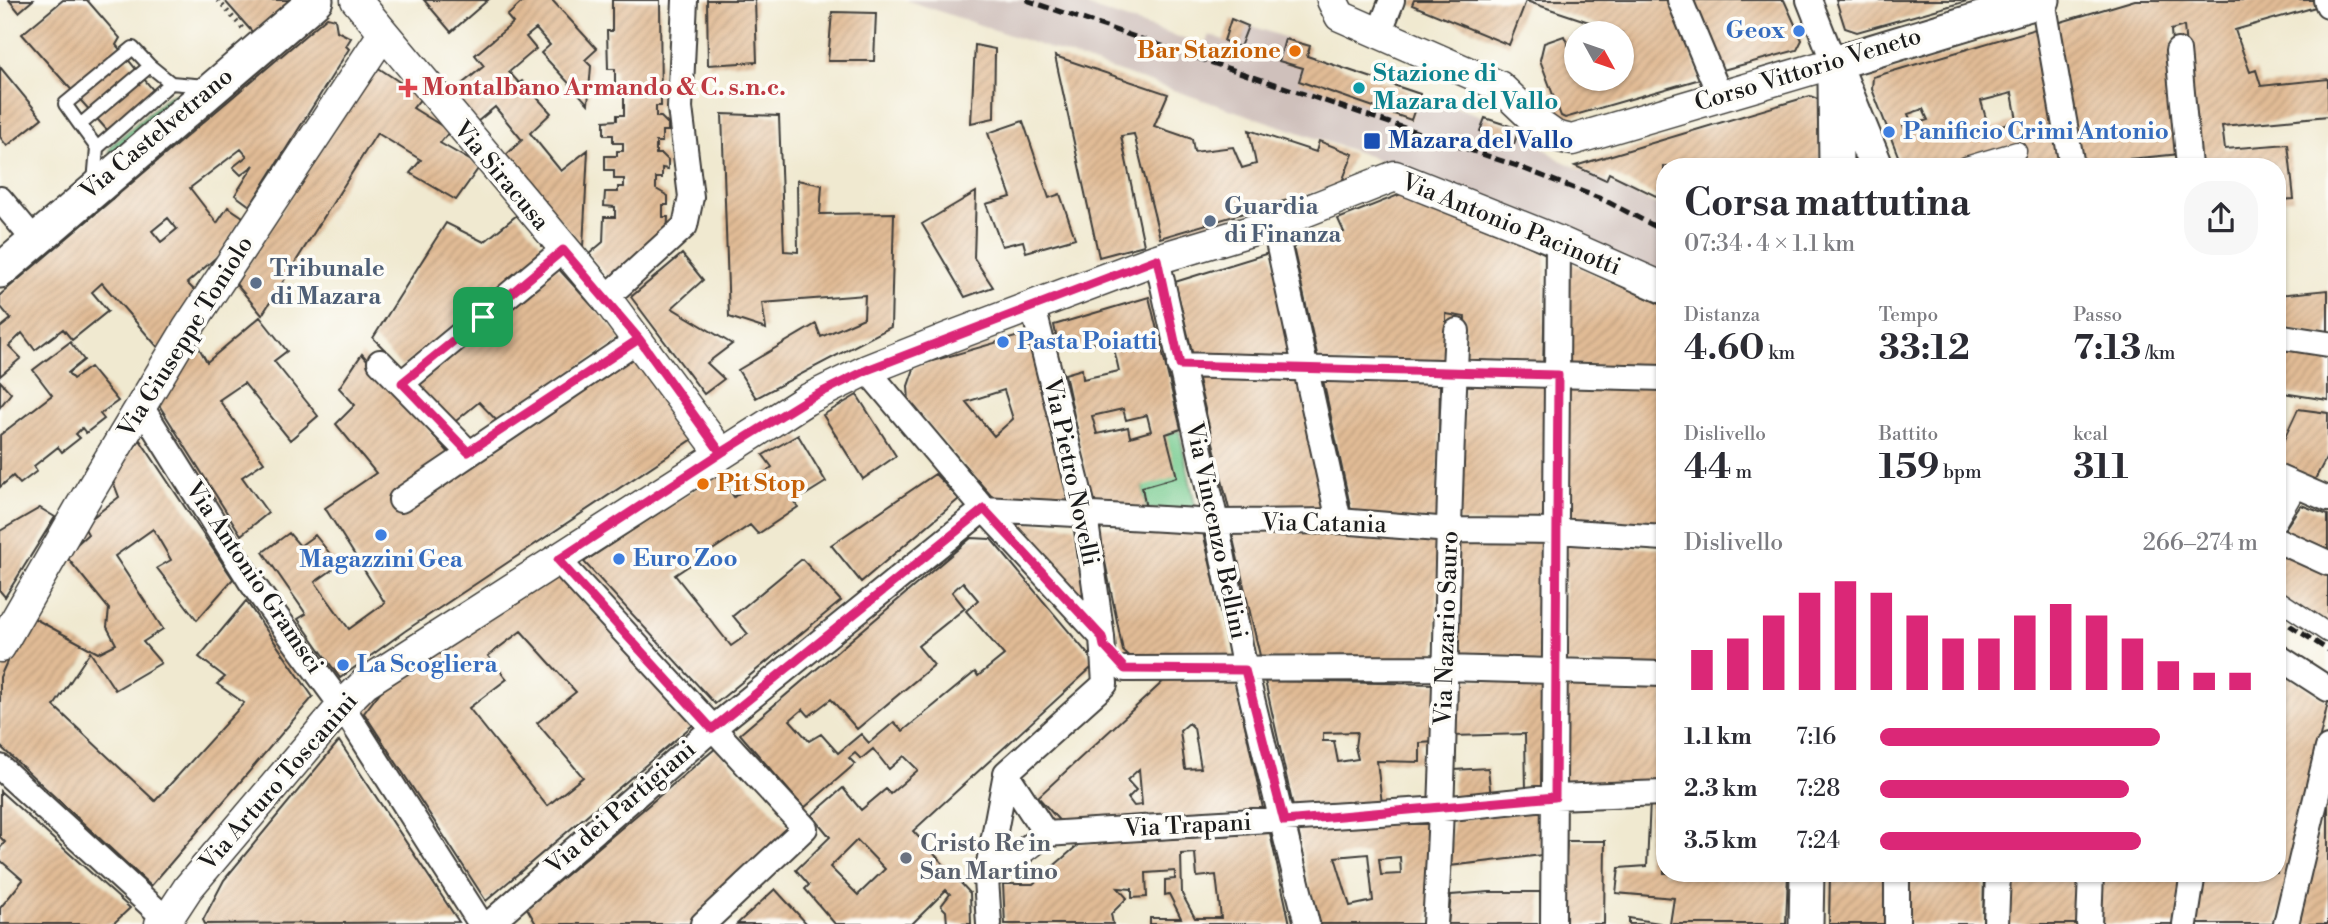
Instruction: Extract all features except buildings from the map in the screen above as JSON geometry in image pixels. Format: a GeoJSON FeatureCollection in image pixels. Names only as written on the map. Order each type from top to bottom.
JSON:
{"type":"FeatureCollection","features":[{"type":"Feature","properties":{"kind":"main road","name":"Via Castelvetrano"},"geometry":{"type":"LineString","coordinates":[[0,271],[93,188],[316,0]]}},
{"type":"Feature","properties":{"kind":"main road","name":"Corso Vittorio Veneto"},"geometry":{"type":"LineString","coordinates":[[1834,63],[2043,0]]}},
{"type":"Feature","properties":{"kind":"main road"},"geometry":{"type":"LineString","coordinates":[[1834,63],[1836,158]]}},
{"type":"Feature","properties":{"kind":"main road"},"geometry":{"type":"LineString","coordinates":[[1834,63],[1873,158]]}},
{"type":"Feature","properties":{"kind":"main road"},"geometry":{"type":"LineString","coordinates":[[1806,924],[1807,882]]}},
{"type":"Feature","properties":{"kind":"street","name":"Via Siracusa"},"geometry":{"type":"LineString","coordinates":[[356,0],[606,298],[721,453]]}},
{"type":"Feature","properties":{"kind":"street"},"geometry":{"type":"LineString","coordinates":[[606,298],[685,226],[691,197],[680,108],[685,0]]}},
{"type":"Feature","properties":{"kind":"street"},"geometry":{"type":"LineString","coordinates":[[1336,8],[1379,33],[1392,0]]}},
{"type":"Feature","properties":{"kind":"street"},"geometry":{"type":"LineString","coordinates":[[1680,0],[1720,96]]}},
{"type":"Feature","properties":{"kind":"street"},"geometry":{"type":"LineString","coordinates":[[1808,0],[1834,63]]}},
{"type":"Feature","properties":{"kind":"street"},"geometry":{"type":"LineString","coordinates":[[2043,0],[2070,158]]}},
{"type":"Feature","properties":{"kind":"street","name":"Corso Vittorio Veneto"},"geometry":{"type":"LineString","coordinates":[[1379,33],[1499,86],[1541,126],[1555,136],[1572,140],[1834,63]]}},
{"type":"Feature","properties":{"kind":"street","name":"Via Giuseppe Toniolo"},"geometry":{"type":"LineString","coordinates":[[0,647],[87,495],[188,328],[383,34]]}},
{"type":"Feature","properties":{"kind":"street"},"geometry":{"type":"LineString","coordinates":[[2178,51],[2188,158]]}},
{"type":"Feature","properties":{"kind":"street"},"geometry":{"type":"LineString","coordinates":[[1993,158],[2017,151]]}},
{"type":"Feature","properties":{"kind":"street","name":"Via Antonio Pacinotti"},"geometry":{"type":"LineString","coordinates":[[867,370],[1157,259],[1274,224],[1395,176],[1558,241],[1654,284]]}},
{"type":"Feature","properties":{"kind":"street"},"geometry":{"type":"LineString","coordinates":[[0,199],[35,241]]}},
{"type":"Feature","properties":{"kind":"street"},"geometry":{"type":"LineString","coordinates":[[1274,224],[1308,369],[1339,521]]}},
{"type":"Feature","properties":{"kind":"street"},"geometry":{"type":"LineString","coordinates":[[1552,924],[1558,531],[1558,241]]}},
{"type":"Feature","properties":{"kind":"street"},"geometry":{"type":"LineString","coordinates":[[402,383],[563,250]]}},
{"type":"Feature","properties":{"kind":"street","name":"Via Vincenzo Bellini"},"geometry":{"type":"LineString","coordinates":[[1157,259],[1216,523],[1245,670],[1307,924]]}},
{"type":"Feature","properties":{"kind":"street","name":"Via Pietro Novelli"},"geometry":{"type":"LineString","coordinates":[[1033,307],[1085,515],[1103,641]]}},
{"type":"Feature","properties":{"kind":"street","name":"Via Nazario Sauro"},"geometry":{"type":"LineString","coordinates":[[1436,924],[1443,809],[1444,668],[1457,331]]}},
{"type":"Feature","properties":{"kind":"street"},"geometry":{"type":"LineString","coordinates":[[2286,338],[2328,345]]}},
{"type":"Feature","properties":{"kind":"street"},"geometry":{"type":"LineString","coordinates":[[401,500],[468,452],[639,339]]}},
{"type":"Feature","properties":{"kind":"street"},"geometry":{"type":"LineString","coordinates":[[380,362],[468,452]]}},
{"type":"Feature","properties":{"kind":"street"},"geometry":{"type":"LineString","coordinates":[[1180,365],[1656,378]]}},
{"type":"Feature","properties":{"kind":"street"},"geometry":{"type":"LineString","coordinates":[[867,370],[984,509],[1103,641],[1115,676]]}},
{"type":"Feature","properties":{"kind":"street","name":"Via Arturo Toscanini"},"geometry":{"type":"LineString","coordinates":[[167,923],[188,888],[342,706],[365,683],[806,400],[867,370]]}},
{"type":"Feature","properties":{"kind":"street","name":"Via Antonio Gramsci"},"geometry":{"type":"LineString","coordinates":[[142,408],[251,582],[342,706],[481,924]]}},
{"type":"Feature","properties":{"kind":"street"},"geometry":{"type":"LineString","coordinates":[[2287,482],[2328,499]]}},
{"type":"Feature","properties":{"kind":"street","name":"Via Catania"},"geometry":{"type":"LineString","coordinates":[[984,509],[1216,523],[1339,521],[1450,530],[1558,531],[1656,537]]}},
{"type":"Feature","properties":{"kind":"street","name":"Via dei Partigiani"},"geometry":{"type":"LineString","coordinates":[[489,924],[712,729],[984,509]]}},
{"type":"Feature","properties":{"kind":"street"},"geometry":{"type":"LineString","coordinates":[[2286,544],[2328,563]]}},
{"type":"Feature","properties":{"kind":"street"},"geometry":{"type":"LineString","coordinates":[[558,560],[805,828],[703,924]]}},
{"type":"Feature","properties":{"kind":"street"},"geometry":{"type":"LineString","coordinates":[[2286,605],[2328,633]]}},
{"type":"Feature","properties":{"kind":"street"},"geometry":{"type":"LineString","coordinates":[[2286,662],[2328,689]]}},
{"type":"Feature","properties":{"kind":"street"},"geometry":{"type":"LineString","coordinates":[[989,924],[986,879],[1006,774],[1115,676],[1245,670],[1444,668],[1656,674]]}},
{"type":"Feature","properties":{"kind":"street"},"geometry":{"type":"LineString","coordinates":[[2286,924],[2328,748]]}},
{"type":"Feature","properties":{"kind":"street"},"geometry":{"type":"LineString","coordinates":[[0,768],[167,923]]}},
{"type":"Feature","properties":{"kind":"street"},"geometry":{"type":"LineString","coordinates":[[986,879],[1046,834],[1006,774]]}},
{"type":"Feature","properties":{"kind":"street","name":"Via Trapani"},"geometry":{"type":"LineString","coordinates":[[1046,834],[1284,821],[1555,797],[1656,793]]}},
{"type":"Feature","properties":{"kind":"street"},"geometry":{"type":"LineString","coordinates":[[1897,882],[1897,924]]}},
{"type":"Feature","properties":{"kind":"street"},"geometry":{"type":"LineString","coordinates":[[1996,924],[1998,882]]}},
{"type":"Feature","properties":{"kind":"street"},"geometry":{"type":"LineString","coordinates":[[2089,924],[2091,882]]}},
{"type":"Feature","properties":{"kind":"street"},"geometry":{"type":"LineString","coordinates":[[2185,924],[2192,882]]}},
{"type":"Feature","properties":{"kind":"lane"},"geometry":{"type":"LineString","coordinates":[[93,188],[97,148],[65,104],[133,48],[171,83],[213,86]]}},
{"type":"Feature","properties":{"kind":"lane"},"geometry":{"type":"LineString","coordinates":[[80,125],[150,65]]}},
{"type":"Feature","properties":{"kind":"lane"},"geometry":{"type":"LineString","coordinates":[[97,148],[171,83]]}},
{"type":"Feature","properties":{"kind":"path"},"geometry":{"type":"LineString","coordinates":[[218,0],[259,48]]}},
{"type":"Feature","properties":{"kind":"shaded area"},"geometry":{"type":"Polygon","coordinates":[[[906,0],[1069,0],[1205,46],[1209,35],[1224,40],[1231,19],[1310,46],[1308,56],[1519,129],[1560,160],[1656,204],[1656,271],[1369,156],[906,0]]]}},
{"type":"Feature","properties":{"kind":"green space"},"geometry":{"type":"Polygon","coordinates":[[[180,93],[183,97],[113,155],[109,151],[112,145],[169,96],[180,93]]]}},
{"type":"Feature","properties":{"kind":"green space"},"geometry":{"type":"Polygon","coordinates":[[[1179,430],[1197,514],[1146,509],[1142,487],[1166,434],[1179,430]]]}},
{"type":"Feature","properties":{"kind":"railway"},"geometry":{"type":"LineString","coordinates":[[1026,0],[1517,166],[1604,200],[1656,227]]}},
{"type":"Feature","properties":{"kind":"railway"},"geometry":{"type":"LineString","coordinates":[[2286,623],[2328,650]]}},
{"type":"Feature","properties":{"kind":"place","name":"Geox"},"geometry":{"type":"Point","coordinates":[1799,31]}},
{"type":"Feature","properties":{"kind":"place","name":"Bar Stazione"},"geometry":{"type":"Point","coordinates":[1295,51]}},
{"type":"Feature","properties":{"kind":"place","name":"Montalbano Armando & C. s.n.c."},"geometry":{"type":"Point","coordinates":[408,88]}},
{"type":"Feature","properties":{"kind":"place","name":"Stazione di Mazara del Vallo"},"geometry":{"type":"Point","coordinates":[1359,88]}},
{"type":"Feature","properties":{"kind":"place","name":"Panificio Crimi Antonio"},"geometry":{"type":"Point","coordinates":[1889,132]}},
{"type":"Feature","properties":{"kind":"place","name":"Mazara del Vallo"},"geometry":{"type":"Point","coordinates":[1372,141]}},
{"type":"Feature","properties":{"kind":"place","name":"Guardia di Finanza"},"geometry":{"type":"Point","coordinates":[1210,221]}},
{"type":"Feature","properties":{"kind":"place","name":"Tribunale di Mazara"},"geometry":{"type":"Point","coordinates":[256,283]}},
{"type":"Feature","properties":{"kind":"place","name":"Pasta Poiatti"},"geometry":{"type":"Point","coordinates":[1003,342]}},
{"type":"Feature","properties":{"kind":"place","name":"Pit Stop"},"geometry":{"type":"Point","coordinates":[703,484]}},
{"type":"Feature","properties":{"kind":"place","name":"Magazzini Gea"},"geometry":{"type":"Point","coordinates":[381,535]}},
{"type":"Feature","properties":{"kind":"place","name":"Euro Zoo"},"geometry":{"type":"Point","coordinates":[619,559]}},
{"type":"Feature","properties":{"kind":"place","name":"La Scogliera"},"geometry":{"type":"Point","coordinates":[343,665]}},
{"type":"Feature","properties":{"kind":"place","name":"Cristo Re in San Martino"},"geometry":{"type":"Point","coordinates":[906,858]}},
{"type":"Feature","properties":{"kind":"route"},"geometry":{"type":"LineString","coordinates":[[483,317],[402,383],[468,452],[639,339],[680,396],[721,453],[806,400],[867,370],[1157,259],[1180,365],[1558,375],[1555,797],[1284,821],[1245,670],[1125,669],[1104,646],[1102,637],[984,509],[712,729],[558,560],[721,453],[639,339],[563,250],[483,317]]}}]}
